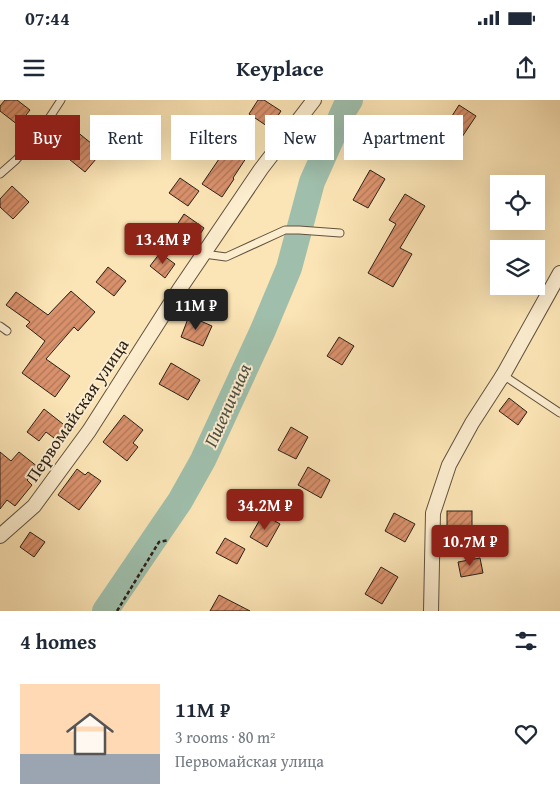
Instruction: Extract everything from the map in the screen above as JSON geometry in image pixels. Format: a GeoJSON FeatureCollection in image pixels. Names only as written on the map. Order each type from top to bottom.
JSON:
{"type":"FeatureCollection","features":[{"type":"Feature","properties":{"kind":"street","name":"Первомайская улица"},"geometry":{"type":"LineString","coordinates":[[0,536],[34,506],[89,431],[261,169],[314,100]]}},
{"type":"Feature","properties":{"kind":"street"},"geometry":{"type":"LineString","coordinates":[[431,611],[433,513],[449,465],[560,273]]}},
{"type":"Feature","properties":{"kind":"lane"},"geometry":{"type":"LineString","coordinates":[[0,174],[16,160],[38,135],[61,100]]}},
{"type":"Feature","properties":{"kind":"lane"},"geometry":{"type":"LineString","coordinates":[[204,254],[226,257],[285,230],[340,233]]}},
{"type":"Feature","properties":{"kind":"lane"},"geometry":{"type":"LineString","coordinates":[[0,326],[7,331]]}},
{"type":"Feature","properties":{"kind":"lane"},"geometry":{"type":"LineString","coordinates":[[502,376],[560,413]]}},
{"type":"Feature","properties":{"kind":"path"},"geometry":{"type":"LineString","coordinates":[[117,611],[159,542],[168,540]]}},
{"type":"Feature","properties":{"kind":"building"},"geometry":{"type":"Polygon","coordinates":[[[5,100],[17,100],[30,110],[26,115],[15,115],[15,123],[0,111],[0,106],[5,100]]]}},
{"type":"Feature","properties":{"kind":"building"},"geometry":{"type":"Polygon","coordinates":[[[258,100],[264,100],[281,111],[278,115],[265,115],[265,125],[255,118],[255,115],[249,114],[258,100]]]}},
{"type":"Feature","properties":{"kind":"building"},"geometry":{"type":"Polygon","coordinates":[[[459,105],[476,116],[463,136],[463,115],[453,115],[459,105]]]}},
{"type":"Feature","properties":{"kind":"building"},"geometry":{"type":"Polygon","coordinates":[[[80,134],[90,142],[90,160],[95,160],[85,172],[70,160],[80,160],[80,134]]]}},
{"type":"Feature","properties":{"kind":"building"},"geometry":{"type":"Polygon","coordinates":[[[218,160],[245,160],[222,197],[202,184],[218,160]]]}},
{"type":"Feature","properties":{"kind":"building"},"geometry":{"type":"Polygon","coordinates":[[[370,170],[385,179],[368,208],[353,200],[370,170]]]}},
{"type":"Feature","properties":{"kind":"building"},"geometry":{"type":"Polygon","coordinates":[[[180,178],[199,191],[188,206],[169,193],[180,178]]]}},
{"type":"Feature","properties":{"kind":"building"},"geometry":{"type":"Polygon","coordinates":[[[12,186],[29,202],[13,219],[0,207],[0,199],[12,186]]]}},
{"type":"Feature","properties":{"kind":"building"},"geometry":{"type":"Polygon","coordinates":[[[405,194],[425,206],[400,248],[412,254],[393,287],[368,273],[396,224],[389,220],[405,194]]]}},
{"type":"Feature","properties":{"kind":"building"},"geometry":{"type":"Polygon","coordinates":[[[184,214],[204,228],[192,247],[171,234],[184,214]]]}},
{"type":"Feature","properties":{"kind":"building"},"geometry":{"type":"Polygon","coordinates":[[[160,253],[175,264],[165,278],[150,266],[160,253]]]}},
{"type":"Feature","properties":{"kind":"building"},"geometry":{"type":"Polygon","coordinates":[[[108,267],[126,281],[114,296],[96,282],[108,267]]]}},
{"type":"Feature","properties":{"kind":"building"},"geometry":{"type":"Polygon","coordinates":[[[71,291],[95,312],[78,331],[74,327],[46,359],[70,376],[55,397],[22,373],[45,341],[26,326],[30,322],[6,305],[16,292],[48,315],[71,291]]]}},
{"type":"Feature","properties":{"kind":"building"},"geometry":{"type":"Polygon","coordinates":[[[189,316],[212,326],[203,346],[181,337],[189,316]]]}},
{"type":"Feature","properties":{"kind":"building"},"geometry":{"type":"Polygon","coordinates":[[[339,337],[354,346],[342,365],[327,356],[339,337]]]}},
{"type":"Feature","properties":{"kind":"building"},"geometry":{"type":"Polygon","coordinates":[[[171,363],[200,380],[188,400],[159,384],[171,363]]]}},
{"type":"Feature","properties":{"kind":"building"},"geometry":{"type":"Polygon","coordinates":[[[509,398],[527,412],[518,425],[499,411],[509,398]]]}},
{"type":"Feature","properties":{"kind":"building"},"geometry":{"type":"Polygon","coordinates":[[[44,409],[68,428],[58,441],[46,432],[39,441],[27,432],[44,409]]]}},
{"type":"Feature","properties":{"kind":"building"},"geometry":{"type":"Polygon","coordinates":[[[124,415],[143,430],[133,443],[138,447],[127,461],[103,442],[124,415]]]}},
{"type":"Feature","properties":{"kind":"building"},"geometry":{"type":"Polygon","coordinates":[[[291,427],[308,437],[296,459],[278,450],[291,427]]]}},
{"type":"Feature","properties":{"kind":"building"},"geometry":{"type":"Polygon","coordinates":[[[0,452],[11,461],[19,452],[38,467],[27,480],[32,485],[15,506],[7,500],[0,509],[0,452]]]}},
{"type":"Feature","properties":{"kind":"building"},"geometry":{"type":"Polygon","coordinates":[[[308,467],[330,480],[321,498],[298,485],[308,467]]]}},
{"type":"Feature","properties":{"kind":"building"},"geometry":{"type":"Polygon","coordinates":[[[77,469],[85,475],[88,472],[101,481],[79,510],[58,495],[77,469]]]}},
{"type":"Feature","properties":{"kind":"building"},"geometry":{"type":"Polygon","coordinates":[[[447,511],[472,511],[472,542],[447,542],[447,511]]]}},
{"type":"Feature","properties":{"kind":"building"},"geometry":{"type":"Polygon","coordinates":[[[394,513],[415,524],[405,542],[385,531],[394,513]]]}},
{"type":"Feature","properties":{"kind":"building"},"geometry":{"type":"Polygon","coordinates":[[[263,514],[280,524],[267,547],[250,537],[263,514]]]}},
{"type":"Feature","properties":{"kind":"building"},"geometry":{"type":"Polygon","coordinates":[[[30,532],[45,542],[34,557],[20,547],[30,532]]]}},
{"type":"Feature","properties":{"kind":"building"},"geometry":{"type":"Polygon","coordinates":[[[225,538],[245,549],[237,564],[216,553],[225,538]]]}},
{"type":"Feature","properties":{"kind":"building"},"geometry":{"type":"Polygon","coordinates":[[[480,558],[483,573],[461,577],[458,562],[480,558]]]}},
{"type":"Feature","properties":{"kind":"building"},"geometry":{"type":"Polygon","coordinates":[[[381,567],[398,577],[382,604],[365,594],[381,567]]]}},
{"type":"Feature","properties":{"kind":"building"},"geometry":{"type":"Polygon","coordinates":[[[219,595],[250,611],[210,611],[219,595]]]}},
{"type":"Feature","properties":{"kind":"waterway","name":"Пшеничная"},"geometry":{"type":"LineString","coordinates":[[105,611],[180,501],[203,460],[263,330],[289,268],[312,182],[350,100]]}}]}
